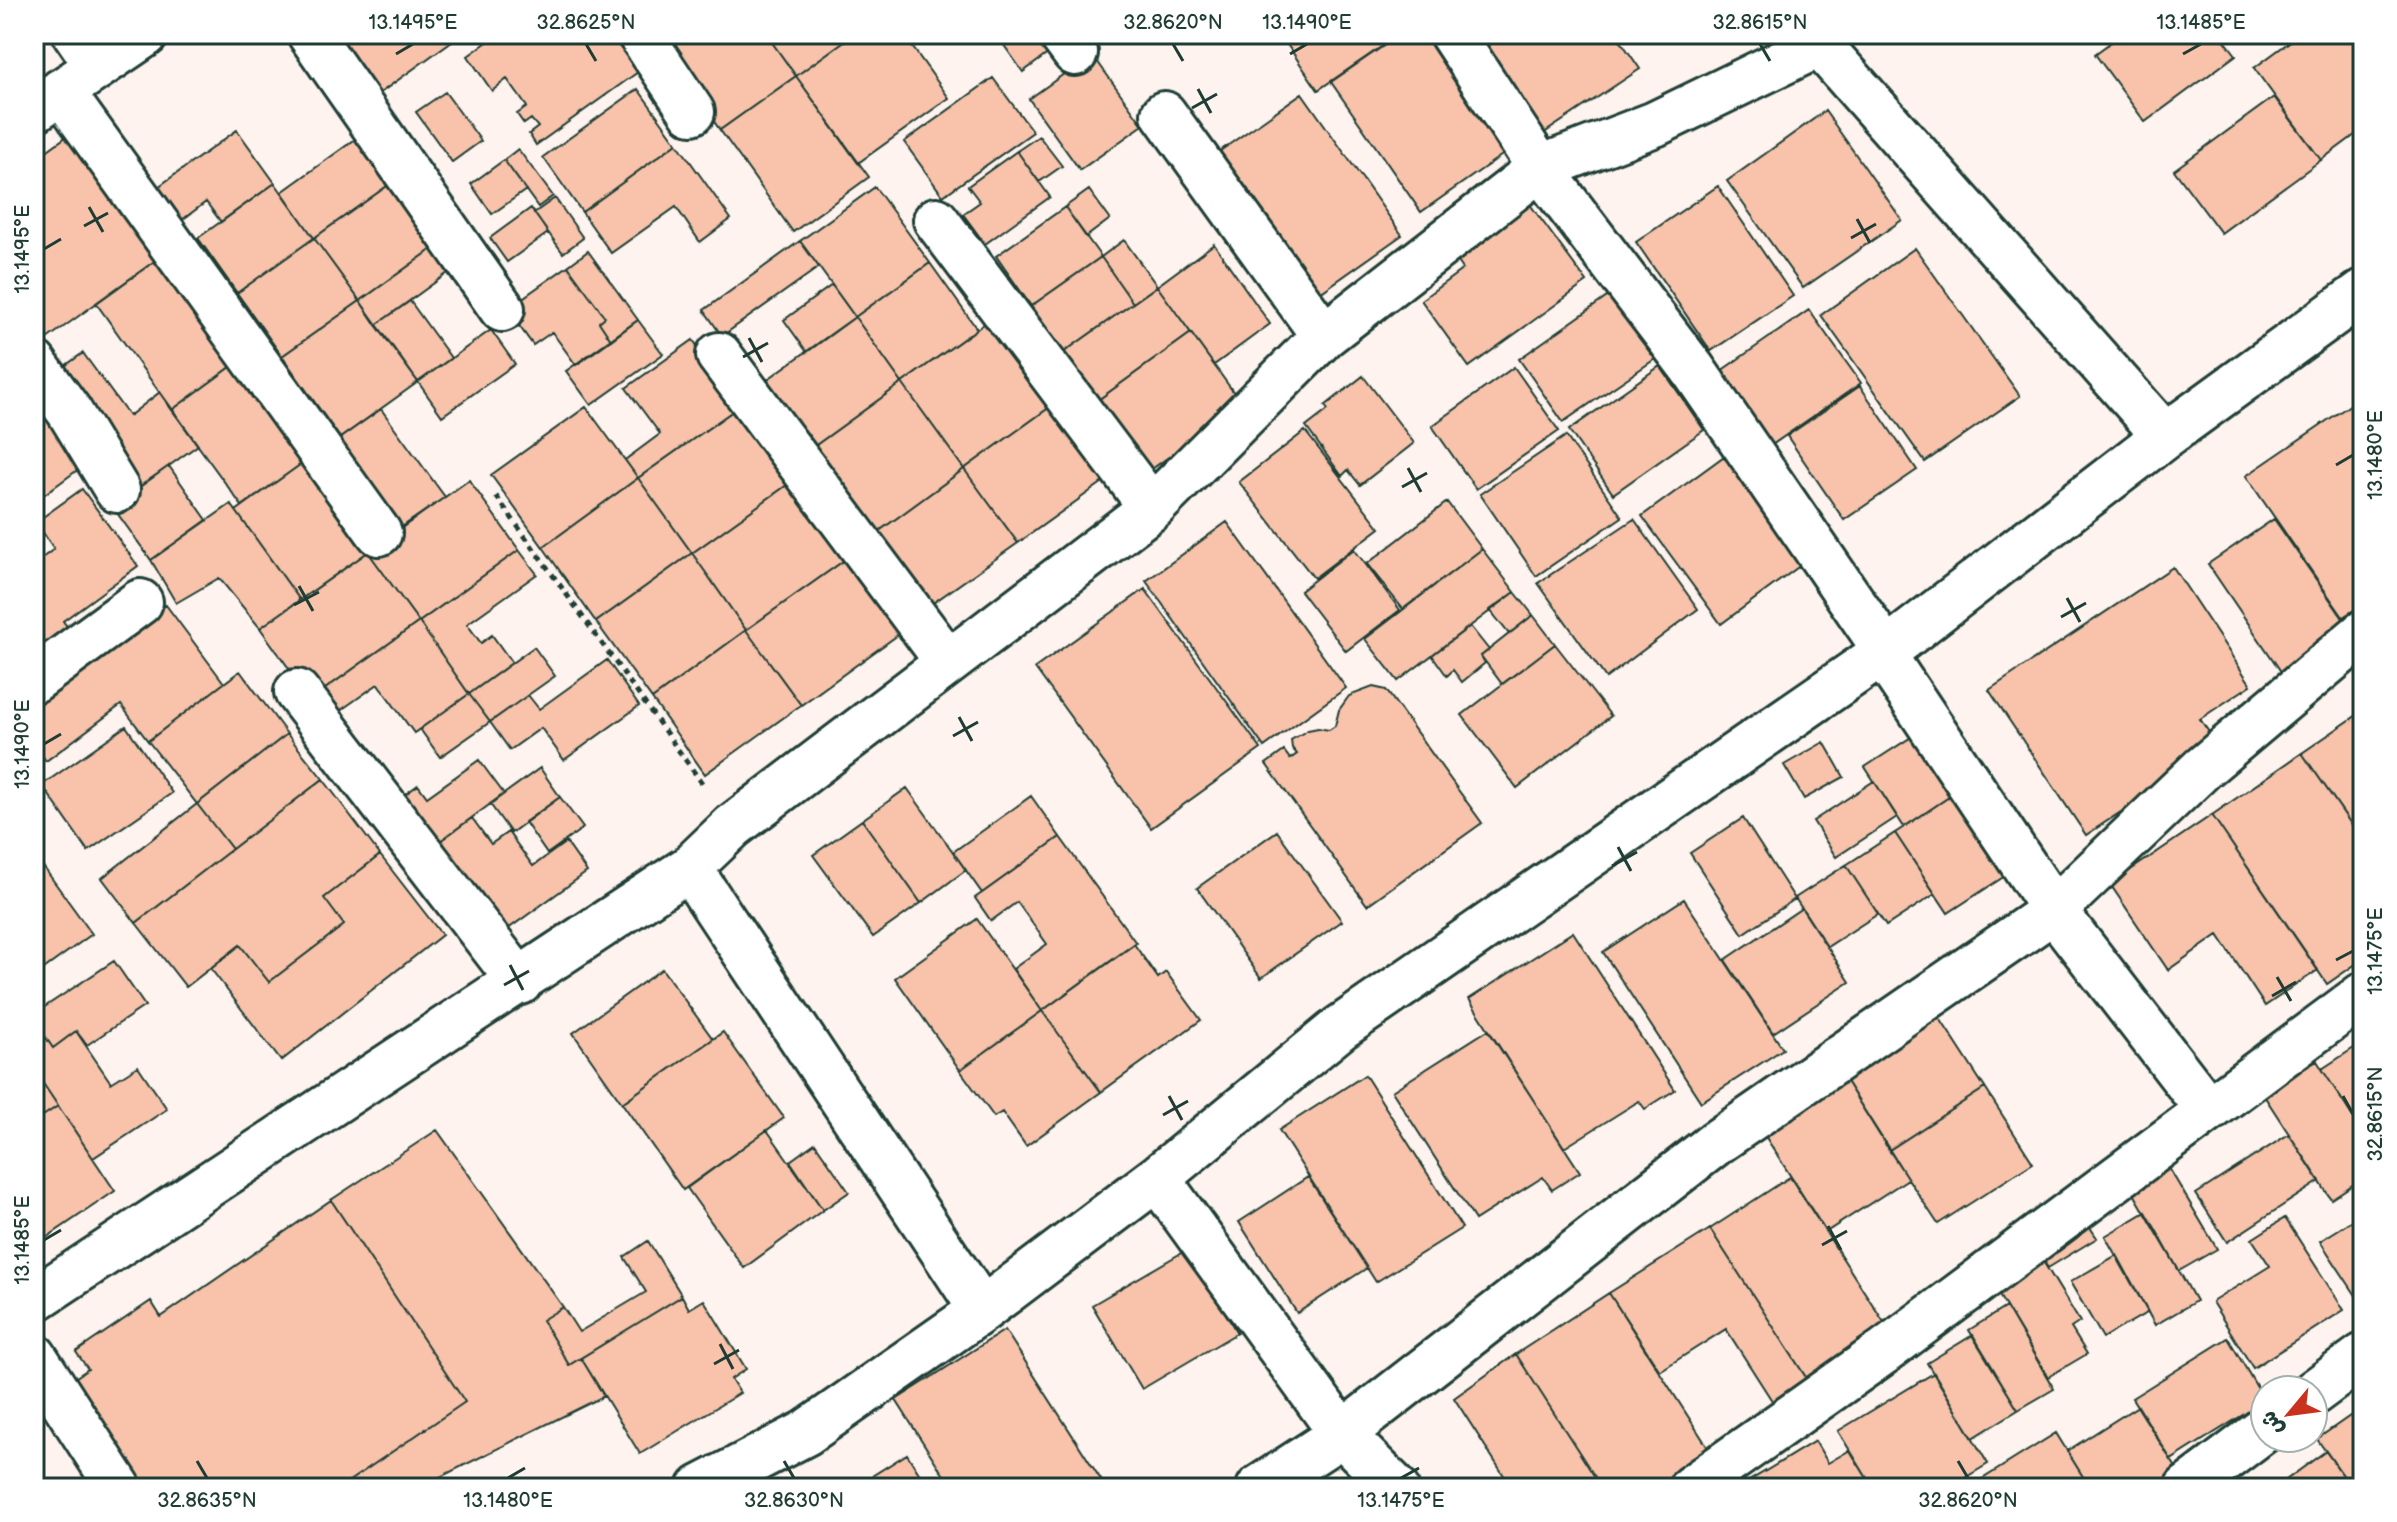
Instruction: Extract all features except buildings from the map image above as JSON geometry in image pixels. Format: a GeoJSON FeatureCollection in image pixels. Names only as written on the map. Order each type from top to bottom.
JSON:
{"type":"FeatureCollection","features":[{"type":"Feature","properties":{"kind":"street"},"geometry":{"type":"LineString","coordinates":[[310,34],[502,309]]}},
{"type":"Feature","properties":{"kind":"street"},"geometry":{"type":"LineString","coordinates":[[640,34],[692,112]]}},
{"type":"Feature","properties":{"kind":"street"},"geometry":{"type":"LineString","coordinates":[[1452,34],[1540,168],[1692,368],[2054,910],[2208,1110]]}},
{"type":"Feature","properties":{"kind":"street"},"geometry":{"type":"LineString","coordinates":[[139,36],[65,76],[379,533]]}},
{"type":"Feature","properties":{"kind":"street"},"geometry":{"type":"LineString","coordinates":[[34,1300],[689,868],[733,826],[1152,508],[1324,336],[1540,168],[1655,124],[1820,37],[2165,436]]}},
{"type":"Feature","properties":{"kind":"street"},"geometry":{"type":"LineString","coordinates":[[1164,114],[1324,336]]}},
{"type":"Feature","properties":{"kind":"street"},"geometry":{"type":"LineString","coordinates":[[936,220],[1152,508]]}},
{"type":"Feature","properties":{"kind":"street"},"geometry":{"type":"LineString","coordinates":[[700,1488],[806,1433],[982,1310],[1157,1178],[1340,1028],[1884,652],[2165,436],[2363,292]]}},
{"type":"Feature","properties":{"kind":"street"},"geometry":{"type":"LineString","coordinates":[[719,355],[948,662]]}},
{"type":"Feature","properties":{"kind":"street"},"geometry":{"type":"LineString","coordinates":[[34,363],[69,411],[117,490]]}},
{"type":"Feature","properties":{"kind":"street"},"geometry":{"type":"LineString","coordinates":[[34,680],[140,602]]}},
{"type":"Feature","properties":{"kind":"street"},"geometry":{"type":"LineString","coordinates":[[1259,1488],[1342,1434],[1717,1142],[2054,910],[2203,768],[2363,633]]}},
{"type":"Feature","properties":{"kind":"street"},"geometry":{"type":"LineString","coordinates":[[297,692],[520,982]]}},
{"type":"Feature","properties":{"kind":"street"},"geometry":{"type":"LineString","coordinates":[[689,868],[982,1310]]}},
{"type":"Feature","properties":{"kind":"street"},"geometry":{"type":"LineString","coordinates":[[1691,1488],[1895,1344],[2363,995]]}},
{"type":"Feature","properties":{"kind":"street"},"geometry":{"type":"LineString","coordinates":[[1157,1178],[1342,1434],[1396,1488]]}},
{"type":"Feature","properties":{"kind":"street"},"geometry":{"type":"LineString","coordinates":[[34,1356],[119,1488]]}},
{"type":"Feature","properties":{"kind":"street"},"geometry":{"type":"LineString","coordinates":[[2329,1381],[2363,1356]]}},
{"type":"Feature","properties":{"kind":"street"},"geometry":{"type":"LineString","coordinates":[[2187,1488],[2249,1441]]}},
{"type":"Feature","properties":{"kind":"path"},"geometry":{"type":"LineString","coordinates":[[496,496],[733,826]]}}]}
